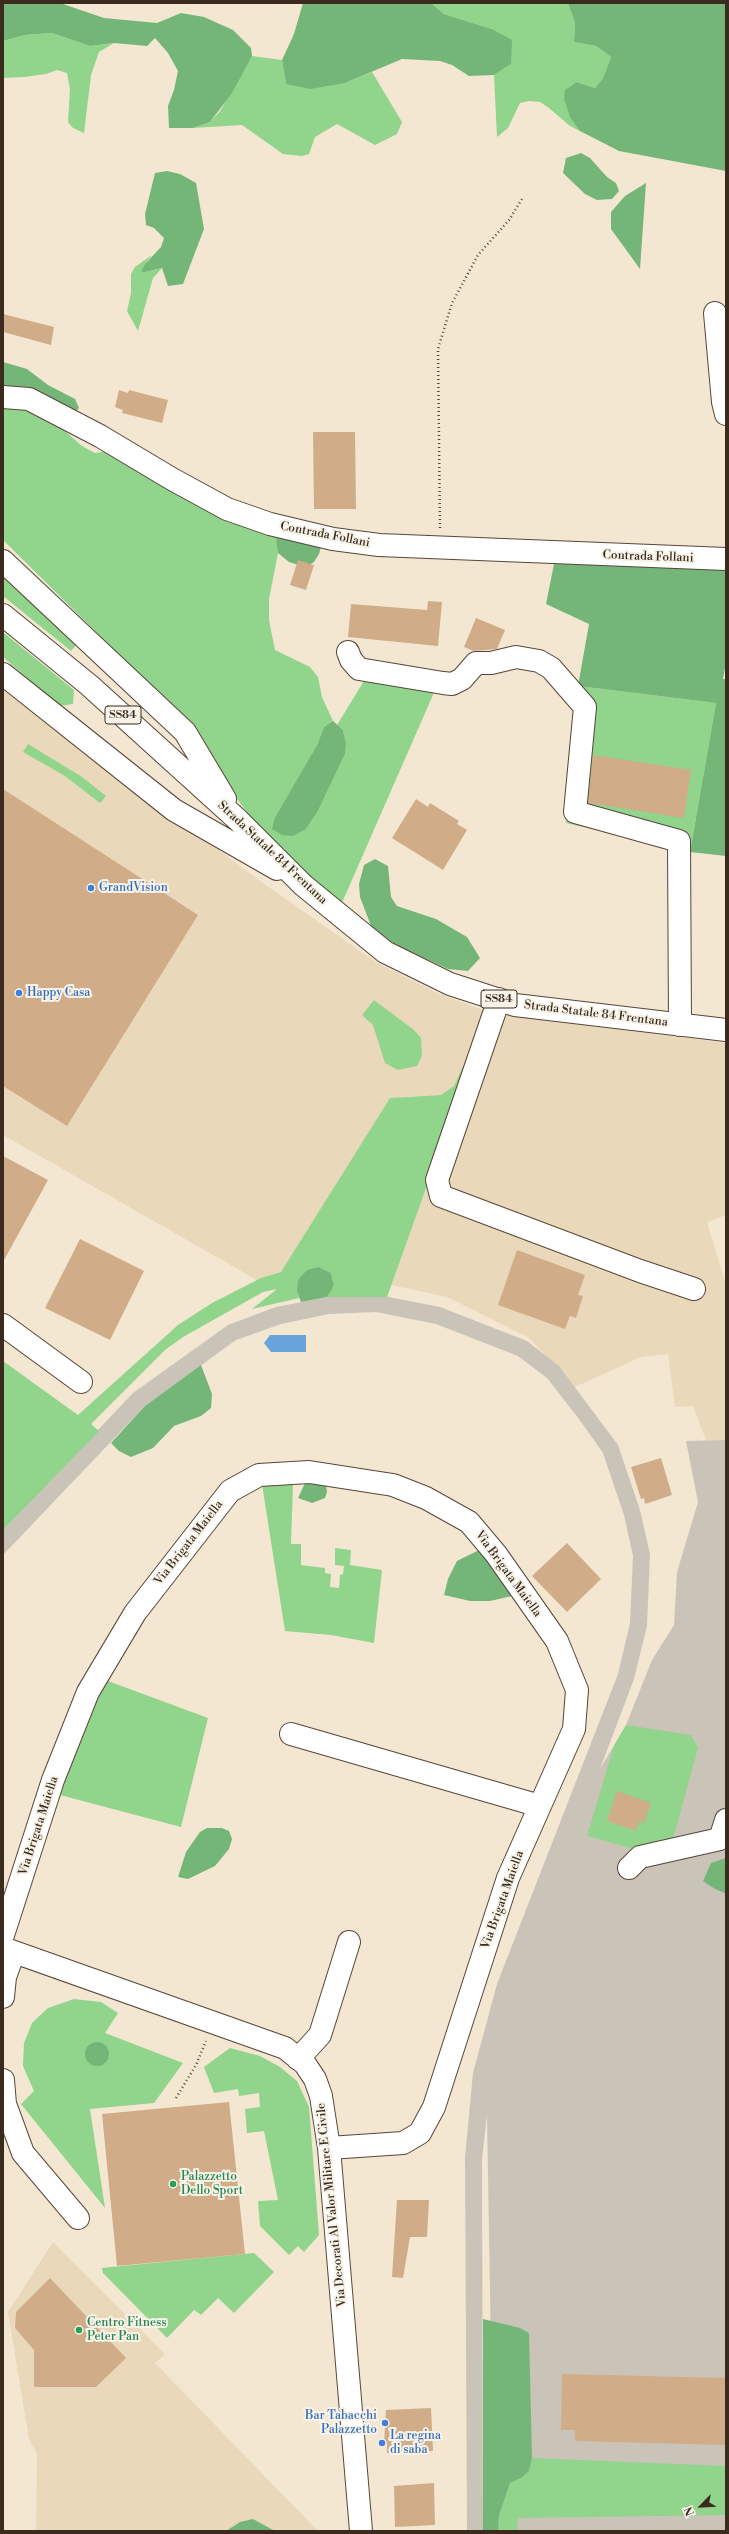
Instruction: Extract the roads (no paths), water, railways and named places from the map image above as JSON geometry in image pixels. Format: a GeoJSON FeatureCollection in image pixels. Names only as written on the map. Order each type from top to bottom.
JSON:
{"type":"FeatureCollection","features":[{"type":"Feature","properties":{"kind":"street"},"geometry":{"type":"LineString","coordinates":[[715,313],[722,402],[726,414]]}},
{"type":"Feature","properties":{"kind":"street","name":"Contrada Follani"},"geometry":{"type":"LineString","coordinates":[[3,397],[29,398],[100,436],[172,479],[227,509],[270,524],[348,541],[379,546],[726,560]]}},
{"type":"Feature","properties":{"kind":"street"},"geometry":{"type":"LineString","coordinates":[[3,561],[185,732],[238,820]]}},
{"type":"Feature","properties":{"kind":"street","name":"Strada Statale 84 Frentana"},"geometry":{"type":"LineString","coordinates":[[3,615],[89,685],[238,820],[303,885],[385,952],[450,984],[515,1004],[726,1030]]}},
{"type":"Feature","properties":{"kind":"street"},"geometry":{"type":"LineString","coordinates":[[348,652],[350,660],[358,669],[452,684],[462,679],[476,664],[491,663],[516,657],[539,661],[551,668],[585,706],[575,812],[679,841],[680,1025]]}},
{"type":"Feature","properties":{"kind":"street"},"geometry":{"type":"LineString","coordinates":[[3,674],[174,810],[303,885]]}},
{"type":"Feature","properties":{"kind":"street"},"geometry":{"type":"LineString","coordinates":[[499,999],[437,1180],[441,1196],[640,1271],[694,1289]]}},
{"type":"Feature","properties":{"kind":"street"},"geometry":{"type":"LineString","coordinates":[[3,1325],[81,1382]]}},
{"type":"Feature","properties":{"kind":"street","name":"Via Brigata Maiella"},"geometry":{"type":"LineString","coordinates":[[3,1997],[7,1945],[54,1780],[88,1692],[135,1613],[230,1491],[260,1475],[309,1472],[393,1484],[426,1498],[469,1522],[483,1537],[557,1641],[577,1690],[574,1729],[508,1878],[434,2108],[420,2133],[403,2143],[329,2148]]}},
{"type":"Feature","properties":{"kind":"street"},"geometry":{"type":"LineString","coordinates":[[291,1734],[540,1806]]}},
{"type":"Feature","properties":{"kind":"street"},"geometry":{"type":"LineString","coordinates":[[629,1868],[640,1857],[723,1830]]}},
{"type":"Feature","properties":{"kind":"street"},"geometry":{"type":"LineString","coordinates":[[298,2059],[320,2035],[348,1942]]}},
{"type":"Feature","properties":{"kind":"street","name":"Via Decorati Al Valor Militare E Civile"},"geometry":{"type":"LineString","coordinates":[[7,1945],[285,2048],[298,2059],[316,2079],[329,2148],[361,2531]]}},
{"type":"Feature","properties":{"kind":"street"},"geometry":{"type":"LineString","coordinates":[[3,2080],[5,2104],[23,2153],[78,2218]]}},
{"type":"Feature","properties":{"kind":"water"},"geometry":{"type":"Polygon","coordinates":[[[270,1335],[306,1335],[306,1352],[271,1352],[264,1343],[270,1335]]]}},
{"type":"Feature","properties":{"kind":"place","name":"GrandVision"},"geometry":{"type":"Point","coordinates":[91,888]}},
{"type":"Feature","properties":{"kind":"place","name":"Happy Casa"},"geometry":{"type":"Point","coordinates":[19,993]}},
{"type":"Feature","properties":{"kind":"place","name":"Palazzetto Dello Sport"},"geometry":{"type":"Point","coordinates":[173,2184]}},
{"type":"Feature","properties":{"kind":"place","name":"Centro Fitness Peter Pan"},"geometry":{"type":"Point","coordinates":[79,2330]}},
{"type":"Feature","properties":{"kind":"place","name":"Bar Tabacchi Palazzetto"},"geometry":{"type":"Point","coordinates":[385,2423]}},
{"type":"Feature","properties":{"kind":"place","name":"La regina di saba"},"geometry":{"type":"Point","coordinates":[382,2443]}}]}
